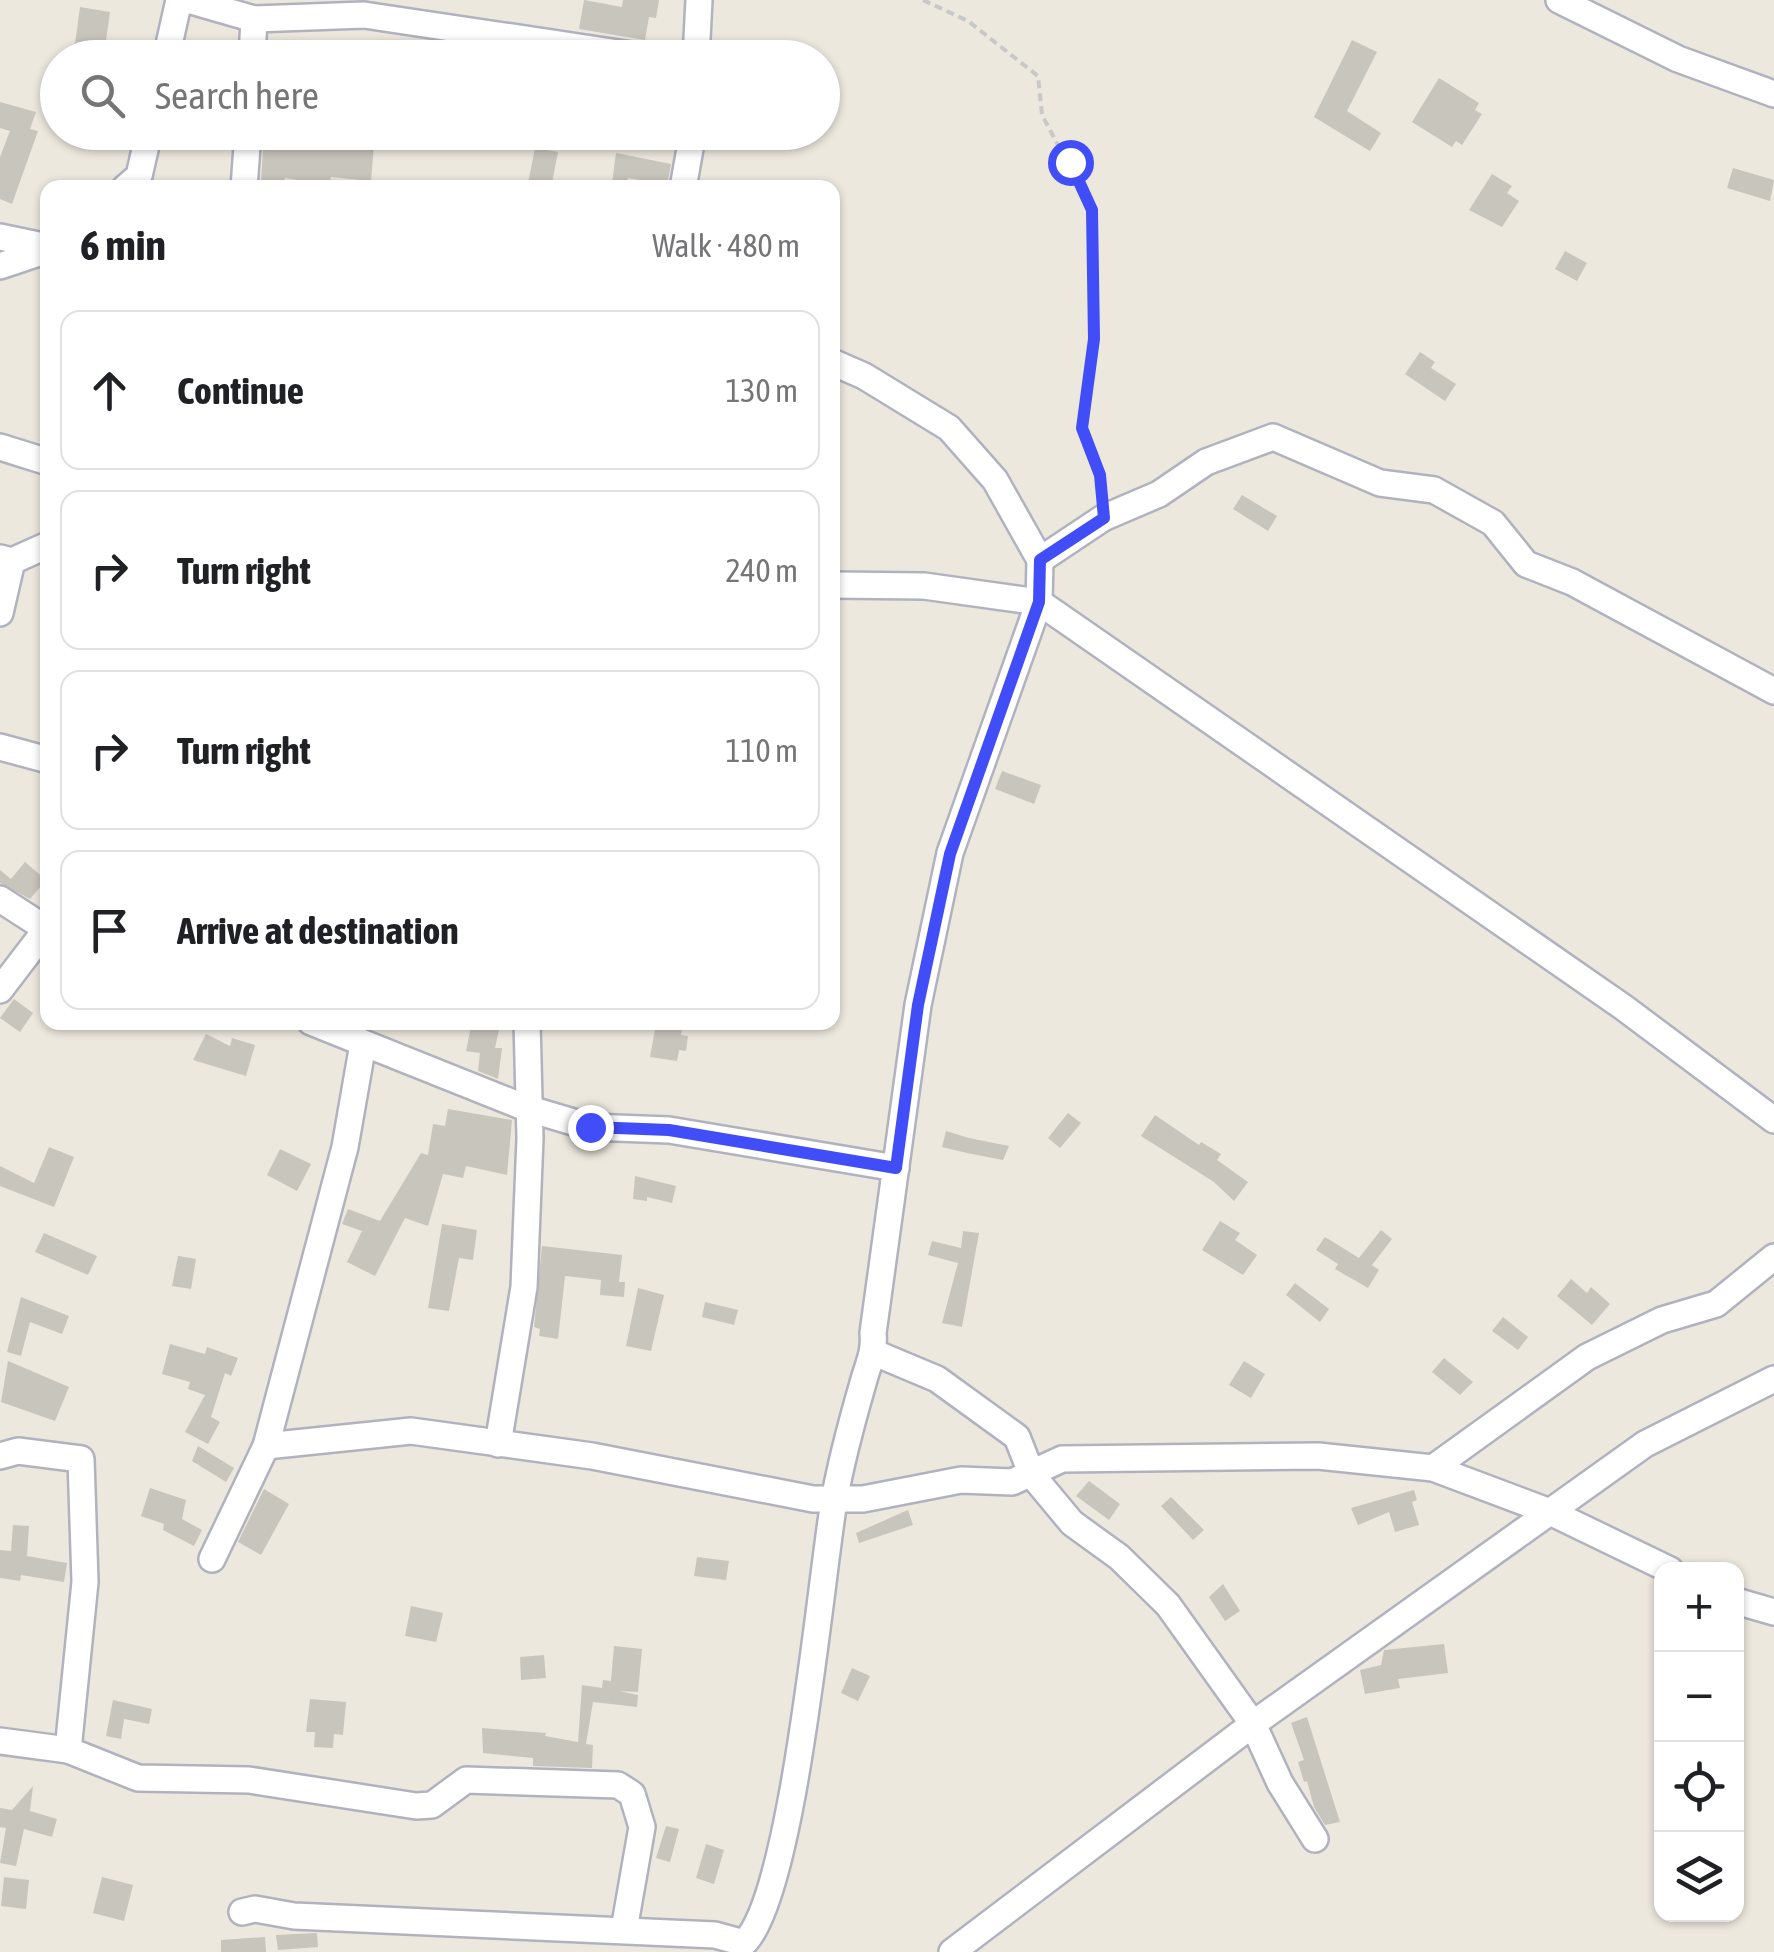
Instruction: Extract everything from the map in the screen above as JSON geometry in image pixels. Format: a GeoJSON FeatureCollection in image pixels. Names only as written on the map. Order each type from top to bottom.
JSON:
{"type":"FeatureCollection","features":[{"type":"Feature","properties":{"kind":"street"},"geometry":{"type":"LineString","coordinates":[[170,40],[179,0]]}},
{"type":"Feature","properties":{"kind":"street"},"geometry":{"type":"LineString","coordinates":[[188,0],[254,19],[364,15],[531,40]]}},
{"type":"Feature","properties":{"kind":"street"},"geometry":{"type":"LineString","coordinates":[[697,40],[698,0]]}},
{"type":"Feature","properties":{"kind":"street"},"geometry":{"type":"LineString","coordinates":[[1559,0],[1678,59],[1774,94]]}},
{"type":"Feature","properties":{"kind":"street"},"geometry":{"type":"LineString","coordinates":[[253,40],[254,19]]}},
{"type":"Feature","properties":{"kind":"street"},"geometry":{"type":"LineString","coordinates":[[134,180],[139,176],[145,150]]}},
{"type":"Feature","properties":{"kind":"street"},"geometry":{"type":"LineString","coordinates":[[245,180],[247,150]]}},
{"type":"Feature","properties":{"kind":"street"},"geometry":{"type":"LineString","coordinates":[[684,180],[689,150]]}},
{"type":"Feature","properties":{"kind":"street"},"geometry":{"type":"LineString","coordinates":[[0,237],[40,246]]}},
{"type":"Feature","properties":{"kind":"street"},"geometry":{"type":"LineString","coordinates":[[0,266],[40,251]]}},
{"type":"Feature","properties":{"kind":"street"},"geometry":{"type":"LineString","coordinates":[[242,1912],[255,1909],[294,1916],[714,1934],[744,1943],[757,1930],[779,1869],[835,1497],[864,1380],[875,1353],[873,1332],[918,1005],[950,854],[1039,602],[1040,560],[995,480],[949,428],[840,366]]}},
{"type":"Feature","properties":{"kind":"street"},"geometry":{"type":"LineString","coordinates":[[1040,560],[1104,518],[1159,494],[1206,462],[1273,437],[1380,483],[1434,490],[1493,524],[1526,564],[1572,582],[1774,691]]}},
{"type":"Feature","properties":{"kind":"street"},"geometry":{"type":"LineString","coordinates":[[0,447],[40,460]]}},
{"type":"Feature","properties":{"kind":"street"},"geometry":{"type":"LineString","coordinates":[[0,613],[6,560],[40,548]]}},
{"type":"Feature","properties":{"kind":"street"},"geometry":{"type":"LineString","coordinates":[[840,586],[924,586],[1039,602],[1623,1007],[1774,1120]]}},
{"type":"Feature","properties":{"kind":"street"},"geometry":{"type":"LineString","coordinates":[[0,747],[40,758]]}},
{"type":"Feature","properties":{"kind":"street"},"geometry":{"type":"LineString","coordinates":[[0,899],[40,925]]}},
{"type":"Feature","properties":{"kind":"street"},"geometry":{"type":"LineString","coordinates":[[0,990],[40,938]]}},
{"type":"Feature","properties":{"kind":"street"},"geometry":{"type":"LineString","coordinates":[[330,1030],[526,1108],[590,1127],[669,1130],[896,1168]]}},
{"type":"Feature","properties":{"kind":"street"},"geometry":{"type":"LineString","coordinates":[[498,1444],[524,1288],[530,1138],[526,1108],[527,1030]]}},
{"type":"Feature","properties":{"kind":"street"},"geometry":{"type":"LineString","coordinates":[[212,1558],[266,1446],[345,1147],[363,1044]]}},
{"type":"Feature","properties":{"kind":"street"},"geometry":{"type":"LineString","coordinates":[[1432,1468],[1587,1357],[1662,1320],[1716,1304],[1774,1257]]}},
{"type":"Feature","properties":{"kind":"street"},"geometry":{"type":"LineString","coordinates":[[875,1353],[937,1379],[1017,1437],[1032,1475],[1072,1523],[1119,1557],[1168,1605],[1253,1724],[1280,1782],[1314,1839]]}},
{"type":"Feature","properties":{"kind":"street"},"geometry":{"type":"LineString","coordinates":[[952,1952],[1253,1724],[1645,1444],[1774,1379]]}},
{"type":"Feature","properties":{"kind":"street"},"geometry":{"type":"LineString","coordinates":[[266,1446],[411,1431],[592,1456],[812,1500],[863,1498],[961,1480],[1012,1482],[1062,1460],[1318,1456],[1432,1468],[1550,1512],[1654,1562]]}},
{"type":"Feature","properties":{"kind":"street"},"geometry":{"type":"LineString","coordinates":[[0,1456],[18,1451],[81,1459],[85,1582],[68,1750]]}},
{"type":"Feature","properties":{"kind":"street"},"geometry":{"type":"LineString","coordinates":[[1744,1603],[1774,1612]]}},
{"type":"Feature","properties":{"kind":"street"},"geometry":{"type":"LineString","coordinates":[[0,1741],[68,1750],[138,1778],[249,1780],[416,1806],[432,1806],[466,1780],[618,1786],[632,1794],[642,1827],[624,1930]]}},
{"type":"Feature","properties":{"kind":"path"},"geometry":{"type":"LineString","coordinates":[[923,0],[968,22],[1038,76],[1042,115],[1092,210],[1094,339],[1082,428],[1100,475],[1104,518]]}},
{"type":"Feature","properties":{"kind":"building"},"geometry":{"type":"Polygon","coordinates":[[[584,0],[622,7],[623,0],[659,0],[656,18],[649,17],[645,40],[579,29],[584,0]]]}},
{"type":"Feature","properties":{"kind":"building"},"geometry":{"type":"Polygon","coordinates":[[[80,7],[110,12],[106,40],[76,40],[80,7]]]}},
{"type":"Feature","properties":{"kind":"building"},"geometry":{"type":"Polygon","coordinates":[[[1352,40],[1377,52],[1347,111],[1381,133],[1370,151],[1314,117],[1352,40]]]}},
{"type":"Feature","properties":{"kind":"building"},"geometry":{"type":"Polygon","coordinates":[[[1439,78],[1479,103],[1475,110],[1482,114],[1462,145],[1456,141],[1452,147],[1412,122],[1439,78]]]}},
{"type":"Feature","properties":{"kind":"building"},"geometry":{"type":"Polygon","coordinates":[[[0,102],[36,112],[30,129],[38,131],[12,204],[0,199],[0,157],[10,131],[0,128],[0,102]]]}},
{"type":"Feature","properties":{"kind":"building"},"geometry":{"type":"Polygon","coordinates":[[[263,150],[374,150],[371,180],[261,180],[263,150]]]}},
{"type":"Feature","properties":{"kind":"building"},"geometry":{"type":"Polygon","coordinates":[[[535,150],[558,152],[553,180],[529,180],[535,150]]]}},
{"type":"Feature","properties":{"kind":"building"},"geometry":{"type":"Polygon","coordinates":[[[616,153],[671,164],[668,180],[612,180],[616,153]]]}},
{"type":"Feature","properties":{"kind":"building"},"geometry":{"type":"Polygon","coordinates":[[[1733,168],[1774,180],[1770,201],[1727,188],[1733,168]]]}},
{"type":"Feature","properties":{"kind":"building"},"geometry":{"type":"Polygon","coordinates":[[[1492,174],[1512,186],[1507,193],[1519,201],[1502,227],[1469,210],[1492,174]]]}},
{"type":"Feature","properties":{"kind":"building"},"geometry":{"type":"Polygon","coordinates":[[[1565,251],[1587,263],[1577,281],[1555,269],[1565,251]]]}},
{"type":"Feature","properties":{"kind":"building"},"geometry":{"type":"Polygon","coordinates":[[[1420,352],[1435,362],[1431,368],[1456,384],[1445,401],[1405,374],[1420,352]]]}},
{"type":"Feature","properties":{"kind":"building"},"geometry":{"type":"Polygon","coordinates":[[[1242,495],[1277,516],[1268,531],[1233,509],[1242,495]]]}},
{"type":"Feature","properties":{"kind":"building"},"geometry":{"type":"Polygon","coordinates":[[[1002,771],[1041,785],[1034,804],[995,789],[1002,771]]]}},
{"type":"Feature","properties":{"kind":"building"},"geometry":{"type":"Polygon","coordinates":[[[25,862],[40,875],[40,887],[30,899],[0,883],[0,870],[11,879],[25,862]]]}},
{"type":"Feature","properties":{"kind":"building"},"geometry":{"type":"Polygon","coordinates":[[[14,999],[33,1013],[20,1032],[0,1018],[14,999]]]}},
{"type":"Feature","properties":{"kind":"building"},"geometry":{"type":"Polygon","coordinates":[[[470,1030],[499,1030],[495,1048],[502,1048],[498,1079],[478,1071],[480,1053],[466,1051],[470,1030]]]}},
{"type":"Feature","properties":{"kind":"building"},"geometry":{"type":"Polygon","coordinates":[[[655,1030],[682,1030],[681,1035],[688,1036],[686,1051],[679,1050],[677,1061],[650,1057],[655,1030]]]}},
{"type":"Feature","properties":{"kind":"building"},"geometry":{"type":"Polygon","coordinates":[[[206,1034],[230,1046],[232,1038],[255,1045],[246,1076],[193,1060],[206,1034]]]}},
{"type":"Feature","properties":{"kind":"building"},"geometry":{"type":"Polygon","coordinates":[[[448,1109],[512,1120],[507,1175],[466,1166],[463,1178],[443,1174],[428,1226],[405,1218],[375,1276],[347,1262],[362,1231],[342,1224],[348,1209],[380,1221],[421,1153],[428,1155],[433,1124],[445,1126],[448,1109]]]}},
{"type":"Feature","properties":{"kind":"building"},"geometry":{"type":"Polygon","coordinates":[[[1068,1113],[1081,1123],[1060,1148],[1048,1138],[1068,1113]]]}},
{"type":"Feature","properties":{"kind":"building"},"geometry":{"type":"Polygon","coordinates":[[[1155,1115],[1199,1145],[1201,1142],[1221,1154],[1217,1160],[1248,1182],[1234,1201],[1214,1182],[1141,1136],[1155,1115]]]}},
{"type":"Feature","properties":{"kind":"building"},"geometry":{"type":"Polygon","coordinates":[[[946,1131],[1009,1146],[1003,1160],[967,1153],[942,1147],[946,1131]]]}},
{"type":"Feature","properties":{"kind":"building"},"geometry":{"type":"Polygon","coordinates":[[[49,1147],[74,1157],[54,1207],[0,1186],[0,1166],[34,1183],[49,1147]]]}},
{"type":"Feature","properties":{"kind":"building"},"geometry":{"type":"Polygon","coordinates":[[[280,1149],[311,1164],[297,1191],[267,1175],[280,1149]]]}},
{"type":"Feature","properties":{"kind":"building"},"geometry":{"type":"Polygon","coordinates":[[[635,1176],[676,1186],[672,1203],[647,1197],[647,1201],[633,1199],[635,1176]]]}},
{"type":"Feature","properties":{"kind":"building"},"geometry":{"type":"Polygon","coordinates":[[[1220,1221],[1240,1233],[1235,1240],[1257,1255],[1243,1275],[1202,1250],[1220,1221]]]}},
{"type":"Feature","properties":{"kind":"building"},"geometry":{"type":"Polygon","coordinates":[[[442,1224],[477,1230],[473,1260],[459,1258],[449,1311],[428,1308],[442,1224]]]}},
{"type":"Feature","properties":{"kind":"building"},"geometry":{"type":"Polygon","coordinates":[[[1381,1230],[1392,1239],[1372,1265],[1379,1270],[1368,1288],[1335,1269],[1338,1264],[1316,1250],[1325,1237],[1359,1258],[1381,1230]]]}},
{"type":"Feature","properties":{"kind":"building"},"geometry":{"type":"Polygon","coordinates":[[[963,1231],[979,1233],[962,1327],[942,1323],[958,1263],[928,1255],[932,1241],[961,1248],[963,1231]]]}},
{"type":"Feature","properties":{"kind":"building"},"geometry":{"type":"Polygon","coordinates":[[[44,1233],[97,1256],[88,1275],[35,1252],[44,1233]]]}},
{"type":"Feature","properties":{"kind":"building"},"geometry":{"type":"Polygon","coordinates":[[[542,1246],[622,1255],[619,1282],[625,1282],[624,1297],[600,1295],[601,1280],[565,1276],[558,1339],[539,1336],[540,1329],[534,1327],[542,1246]]]}},
{"type":"Feature","properties":{"kind":"building"},"geometry":{"type":"Polygon","coordinates":[[[178,1256],[196,1259],[191,1289],[172,1286],[178,1256]]]}},
{"type":"Feature","properties":{"kind":"building"},"geometry":{"type":"Polygon","coordinates":[[[1571,1279],[1587,1293],[1591,1287],[1610,1304],[1592,1325],[1557,1296],[1571,1279]]]}},
{"type":"Feature","properties":{"kind":"building"},"geometry":{"type":"Polygon","coordinates":[[[1295,1283],[1329,1309],[1320,1322],[1286,1295],[1295,1283]]]}},
{"type":"Feature","properties":{"kind":"building"},"geometry":{"type":"Polygon","coordinates":[[[638,1288],[664,1295],[651,1351],[626,1346],[638,1288]]]}},
{"type":"Feature","properties":{"kind":"building"},"geometry":{"type":"Polygon","coordinates":[[[21,1297],[69,1316],[62,1334],[30,1322],[21,1356],[7,1352],[21,1297]]]}},
{"type":"Feature","properties":{"kind":"building"},"geometry":{"type":"Polygon","coordinates":[[[705,1302],[738,1310],[734,1325],[702,1317],[705,1302]]]}},
{"type":"Feature","properties":{"kind":"building"},"geometry":{"type":"Polygon","coordinates":[[[1503,1317],[1528,1337],[1518,1350],[1492,1331],[1503,1317]]]}},
{"type":"Feature","properties":{"kind":"building"},"geometry":{"type":"Polygon","coordinates":[[[170,1344],[205,1354],[207,1347],[238,1358],[231,1376],[225,1373],[211,1417],[220,1422],[208,1444],[185,1432],[205,1395],[188,1389],[190,1382],[162,1374],[170,1344]]]}},
{"type":"Feature","properties":{"kind":"building"},"geometry":{"type":"Polygon","coordinates":[[[1444,1358],[1473,1382],[1460,1395],[1432,1372],[1444,1358]]]}},
{"type":"Feature","properties":{"kind":"building"},"geometry":{"type":"Polygon","coordinates":[[[8,1361],[69,1387],[55,1421],[1,1402],[8,1361]]]}},
{"type":"Feature","properties":{"kind":"building"},"geometry":{"type":"Polygon","coordinates":[[[1244,1361],[1265,1374],[1251,1398],[1229,1385],[1244,1361]]]}},
{"type":"Feature","properties":{"kind":"building"},"geometry":{"type":"Polygon","coordinates":[[[198,1446],[234,1468],[226,1482],[192,1461],[198,1446]]]}},
{"type":"Feature","properties":{"kind":"building"},"geometry":{"type":"Polygon","coordinates":[[[1089,1481],[1120,1504],[1109,1520],[1076,1496],[1089,1481]]]}},
{"type":"Feature","properties":{"kind":"building"},"geometry":{"type":"Polygon","coordinates":[[[150,1488],[186,1500],[182,1519],[202,1530],[194,1546],[163,1530],[164,1524],[141,1516],[150,1488]]]}},
{"type":"Feature","properties":{"kind":"building"},"geometry":{"type":"Polygon","coordinates":[[[264,1489],[289,1504],[261,1555],[238,1542],[264,1489]]]}},
{"type":"Feature","properties":{"kind":"building"},"geometry":{"type":"Polygon","coordinates":[[[1414,1490],[1417,1500],[1412,1502],[1419,1525],[1395,1532],[1389,1512],[1358,1525],[1351,1508],[1414,1490]]]}},
{"type":"Feature","properties":{"kind":"building"},"geometry":{"type":"Polygon","coordinates":[[[1171,1497],[1204,1530],[1193,1540],[1161,1506],[1171,1497]]]}},
{"type":"Feature","properties":{"kind":"building"},"geometry":{"type":"Polygon","coordinates":[[[908,1510],[913,1525],[859,1543],[856,1533],[908,1510]]]}},
{"type":"Feature","properties":{"kind":"building"},"geometry":{"type":"Polygon","coordinates":[[[13,1525],[29,1526],[27,1556],[67,1563],[64,1582],[21,1575],[20,1581],[0,1578],[0,1550],[11,1551],[13,1525]]]}},
{"type":"Feature","properties":{"kind":"building"},"geometry":{"type":"Polygon","coordinates":[[[697,1557],[729,1561],[726,1580],[694,1576],[697,1557]]]}},
{"type":"Feature","properties":{"kind":"building"},"geometry":{"type":"Polygon","coordinates":[[[1223,1584],[1240,1611],[1225,1621],[1209,1597],[1223,1584]]]}},
{"type":"Feature","properties":{"kind":"building"},"geometry":{"type":"Polygon","coordinates":[[[411,1606],[443,1613],[436,1642],[405,1636],[411,1606]]]}},
{"type":"Feature","properties":{"kind":"building"},"geometry":{"type":"Polygon","coordinates":[[[1444,1644],[1448,1673],[1398,1679],[1400,1688],[1365,1694],[1360,1670],[1381,1665],[1384,1650],[1444,1644]]]}},
{"type":"Feature","properties":{"kind":"building"},"geometry":{"type":"Polygon","coordinates":[[[614,1646],[642,1649],[638,1692],[619,1691],[638,1695],[637,1707],[593,1702],[586,1744],[593,1745],[592,1768],[533,1766],[533,1758],[483,1753],[482,1728],[546,1733],[545,1736],[578,1742],[582,1685],[602,1688],[603,1680],[611,1681],[614,1646]]]}},
{"type":"Feature","properties":{"kind":"building"},"geometry":{"type":"Polygon","coordinates":[[[544,1655],[546,1678],[521,1680],[520,1657],[544,1655]]]}},
{"type":"Feature","properties":{"kind":"building"},"geometry":{"type":"Polygon","coordinates":[[[852,1668],[870,1676],[858,1701],[841,1693],[852,1668]]]}},
{"type":"Feature","properties":{"kind":"building"},"geometry":{"type":"Polygon","coordinates":[[[310,1699],[346,1702],[343,1735],[334,1734],[333,1748],[314,1747],[315,1732],[306,1732],[310,1699]]]}},
{"type":"Feature","properties":{"kind":"building"},"geometry":{"type":"Polygon","coordinates":[[[113,1700],[152,1709],[149,1724],[124,1719],[121,1739],[106,1736],[113,1700]]]}},
{"type":"Feature","properties":{"kind":"building"},"geometry":{"type":"Polygon","coordinates":[[[1307,1717],[1340,1822],[1325,1825],[1314,1807],[1307,1781],[1304,1782],[1298,1762],[1304,1760],[1291,1723],[1307,1717]]]}},
{"type":"Feature","properties":{"kind":"building"},"geometry":{"type":"Polygon","coordinates":[[[33,1786],[30,1811],[57,1819],[52,1837],[24,1829],[16,1866],[0,1863],[6,1828],[0,1827],[0,1808],[12,1810],[33,1786]]]}},
{"type":"Feature","properties":{"kind":"building"},"geometry":{"type":"Polygon","coordinates":[[[666,1826],[679,1829],[670,1862],[656,1858],[666,1826]]]}},
{"type":"Feature","properties":{"kind":"building"},"geometry":{"type":"Polygon","coordinates":[[[706,1844],[724,1850],[714,1884],[696,1878],[706,1844]]]}},
{"type":"Feature","properties":{"kind":"building"},"geometry":{"type":"Polygon","coordinates":[[[4,1877],[29,1880],[26,1909],[1,1906],[4,1877]]]}},
{"type":"Feature","properties":{"kind":"building"},"geometry":{"type":"Polygon","coordinates":[[[102,1877],[133,1885],[124,1921],[93,1913],[102,1877]]]}},
{"type":"Feature","properties":{"kind":"building"},"geometry":{"type":"Polygon","coordinates":[[[317,1933],[318,1947],[278,1950],[276,1935],[317,1933]]]}},
{"type":"Feature","properties":{"kind":"building"},"geometry":{"type":"Polygon","coordinates":[[[265,1937],[266,1952],[221,1952],[221,1940],[265,1937]]]}},
{"type":"Feature","properties":{"kind":"route"},"geometry":{"type":"LineString","coordinates":[[590,1127],[669,1130],[896,1168],[918,1005],[950,854],[1039,602],[1040,560],[1104,518],[1100,475],[1082,428],[1094,339],[1092,210],[1070,162]]}}]}
